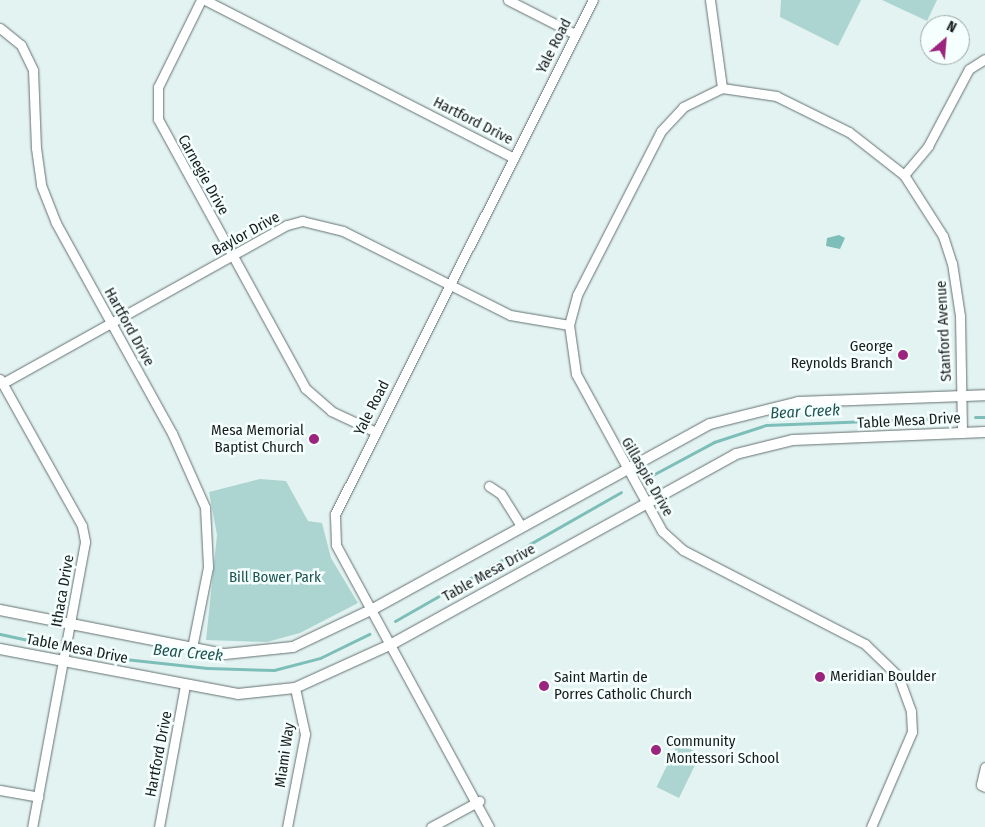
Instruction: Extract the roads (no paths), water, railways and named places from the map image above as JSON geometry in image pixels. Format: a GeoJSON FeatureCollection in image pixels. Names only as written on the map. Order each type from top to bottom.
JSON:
{"type":"FeatureCollection","features":[{"type":"Feature","properties":{"kind":"street","name":"Hartford Drive"},"geometry":{"type":"LineString","coordinates":[[203,0],[514,158]]}},
{"type":"Feature","properties":{"kind":"street","name":"Carnegie Drive"},"geometry":{"type":"LineString","coordinates":[[203,0],[158,87],[156,103],[163,130],[305,388],[331,411],[376,432]]}},
{"type":"Feature","properties":{"kind":"street"},"geometry":{"type":"LineString","coordinates":[[508,0],[575,34]]}},
{"type":"Feature","properties":{"kind":"street","name":"Yale Road"},"geometry":{"type":"LineString","coordinates":[[489,827],[479,801],[336,545],[333,529],[335,514],[593,0]]}},
{"type":"Feature","properties":{"kind":"street"},"geometry":{"type":"LineString","coordinates":[[710,0],[722,88]]}},
{"type":"Feature","properties":{"kind":"street","name":"Hartford Drive"},"geometry":{"type":"LineString","coordinates":[[0,28],[21,45],[33,70],[41,185],[65,241],[176,440],[205,507],[208,567],[192,648]]}},
{"type":"Feature","properties":{"kind":"street"},"geometry":{"type":"LineString","coordinates":[[904,175],[928,146],[968,68],[985,59]]}},
{"type":"Feature","properties":{"kind":"street","name":"Stanford Avenue"},"geometry":{"type":"LineString","coordinates":[[722,88],[776,96],[848,132],[904,175],[943,236],[952,262],[959,309],[962,433]]}},
{"type":"Feature","properties":{"kind":"street","name":"Gillaspie Drive"},"geometry":{"type":"LineString","coordinates":[[722,88],[683,107],[661,131],[577,296],[569,325],[576,374],[662,531],[683,550],[865,644],[898,676],[912,711],[912,732],[873,826]]}},
{"type":"Feature","properties":{"kind":"street","name":"Baylor Drive"},"geometry":{"type":"LineString","coordinates":[[1,381],[232,257],[286,225],[319,222],[510,315],[569,325]]}},
{"type":"Feature","properties":{"kind":"street","name":"Ithaca Drive"},"geometry":{"type":"LineString","coordinates":[[1,381],[82,526],[86,542],[70,636],[32,827]]}},
{"type":"Feature","properties":{"kind":"street","name":"Table Mesa Drive"},"geometry":{"type":"LineString","coordinates":[[0,610],[225,654],[293,647],[373,609],[626,468],[710,424],[770,406],[985,395]]}},
{"type":"Feature","properties":{"kind":"street","name":"Table Mesa Drive"},"geometry":{"type":"LineString","coordinates":[[0,649],[65,656],[185,685],[238,694],[295,688],[392,644],[706,468],[762,445],[985,432]]}},
{"type":"Feature","properties":{"kind":"street"},"geometry":{"type":"LineString","coordinates":[[489,486],[501,494],[521,526]]}},
{"type":"Feature","properties":{"kind":"street","name":"Hartford Drive"},"geometry":{"type":"LineString","coordinates":[[159,827],[185,685]]}},
{"type":"Feature","properties":{"kind":"street","name":"Miami Way"},"geometry":{"type":"LineString","coordinates":[[287,827],[304,734],[295,688]]}},
{"type":"Feature","properties":{"kind":"street"},"geometry":{"type":"LineString","coordinates":[[985,767],[981,784],[985,787]]}},
{"type":"Feature","properties":{"kind":"street"},"geometry":{"type":"LineString","coordinates":[[0,790],[38,797]]}},
{"type":"Feature","properties":{"kind":"street"},"geometry":{"type":"LineString","coordinates":[[431,827],[479,801]]}},
{"type":"Feature","properties":{"kind":"waterway","name":"Bear Creek"},"geometry":{"type":"LineString","coordinates":[[975,417],[985,417]]}},
{"type":"Feature","properties":{"kind":"waterway","name":"Bear Creek"},"geometry":{"type":"LineString","coordinates":[[647,478],[714,442],[766,425],[947,418]]}},
{"type":"Feature","properties":{"kind":"waterway","name":"Bear Creek"},"geometry":{"type":"LineString","coordinates":[[395,621],[621,492]]}},
{"type":"Feature","properties":{"kind":"waterway","name":"Bear Creek"},"geometry":{"type":"LineString","coordinates":[[0,634],[106,657],[207,668],[274,670],[320,658],[369,634]]}},
{"type":"Feature","properties":{"kind":"place","name":"George Reynolds Branch"},"geometry":{"type":"Point","coordinates":[903,355]}},
{"type":"Feature","properties":{"kind":"place","name":"Mesa Memorial Baptist Church"},"geometry":{"type":"Point","coordinates":[314,439]}},
{"type":"Feature","properties":{"kind":"place","name":"Meridian Boulder"},"geometry":{"type":"Point","coordinates":[820,677]}},
{"type":"Feature","properties":{"kind":"place","name":"Saint Martin de Porres Catholic Church"},"geometry":{"type":"Point","coordinates":[544,686]}},
{"type":"Feature","properties":{"kind":"place","name":"Community Montessori School"},"geometry":{"type":"Point","coordinates":[656,750]}},
{"type":"Feature","properties":{"kind":"park label","name":"Bill Bower Park"},"geometry":{"type":"Point","coordinates":[275,578]}}]}
